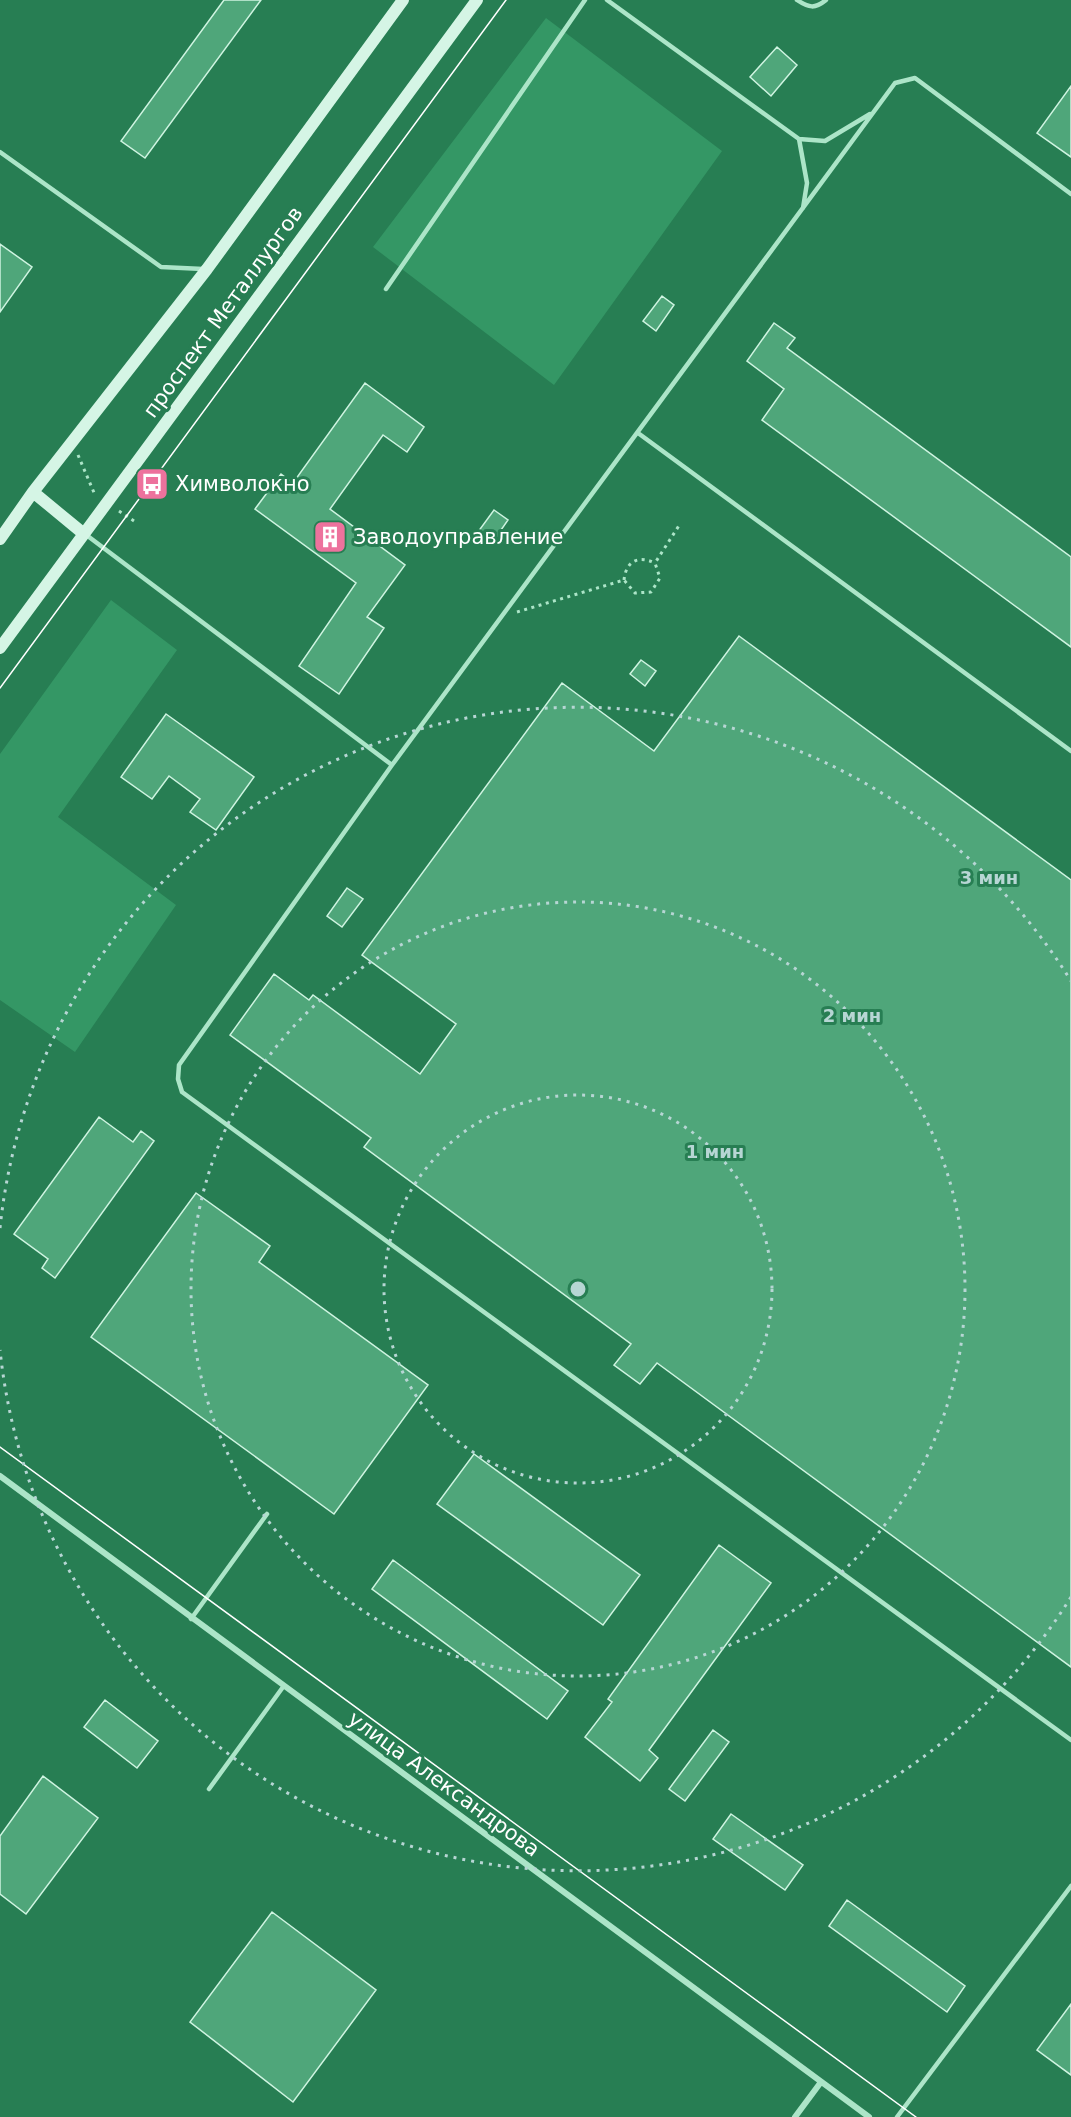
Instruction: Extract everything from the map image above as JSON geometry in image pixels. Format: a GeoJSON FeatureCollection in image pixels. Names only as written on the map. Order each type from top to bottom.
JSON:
{"type":"FeatureCollection","features":[{"type":"Feature","properties":{"kind":"street","name":"проспект Металлургов"},"geometry":{"type":"LineString","coordinates":[[0,539],[33,492],[207,269],[404,0]]}},
{"type":"Feature","properties":{"kind":"street","name":"проспект Металлургов"},"geometry":{"type":"LineString","coordinates":[[0,648],[477,0]]}},
{"type":"Feature","properties":{"kind":"street"},"geometry":{"type":"LineString","coordinates":[[33,492],[84,534]]}},
{"type":"Feature","properties":{"kind":"street","name":"улица Александрова"},"geometry":{"type":"LineString","coordinates":[[0,1476],[190,1619],[869,2117]]}},
{"type":"Feature","properties":{"kind":"street"},"geometry":{"type":"LineString","coordinates":[[795,2117],[821,2082]]}},
{"type":"Feature","properties":{"kind":"lane"},"geometry":{"type":"LineString","coordinates":[[386,289],[585,0]]}},
{"type":"Feature","properties":{"kind":"lane"},"geometry":{"type":"LineString","coordinates":[[607,0],[800,139],[825,141],[873,112]]}},
{"type":"Feature","properties":{"kind":"lane"},"geometry":{"type":"LineString","coordinates":[[797,0],[807,7],[818,7],[826,0]]}},
{"type":"Feature","properties":{"kind":"lane"},"geometry":{"type":"LineString","coordinates":[[1071,194],[915,78],[895,82],[392,765],[179,1065],[178,1079],[182,1092],[1071,1740]]}},
{"type":"Feature","properties":{"kind":"lane"},"geometry":{"type":"LineString","coordinates":[[800,139],[807,183],[803,209]]}},
{"type":"Feature","properties":{"kind":"lane"},"geometry":{"type":"LineString","coordinates":[[0,152],[161,267],[207,269]]}},
{"type":"Feature","properties":{"kind":"lane"},"geometry":{"type":"LineString","coordinates":[[638,432],[1071,751]]}},
{"type":"Feature","properties":{"kind":"lane"},"geometry":{"type":"LineString","coordinates":[[84,534],[392,765]]}},
{"type":"Feature","properties":{"kind":"lane"},"geometry":{"type":"LineString","coordinates":[[190,1619],[267,1514]]}},
{"type":"Feature","properties":{"kind":"lane"},"geometry":{"type":"LineString","coordinates":[[209,1789],[283,1687]]}},
{"type":"Feature","properties":{"kind":"lane"},"geometry":{"type":"LineString","coordinates":[[897,2117],[1071,1886]]}},
{"type":"Feature","properties":{"kind":"path"},"geometry":{"type":"LineString","coordinates":[[76,451],[95,495]]}},
{"type":"Feature","properties":{"kind":"path"},"geometry":{"type":"LineString","coordinates":[[117,510],[134,521]]}},
{"type":"Feature","properties":{"kind":"path"},"geometry":{"type":"LineString","coordinates":[[655,563],[680,524]]}},
{"type":"Feature","properties":{"kind":"path"},"geometry":{"type":"LineString","coordinates":[[644,558],[655,563],[660,578],[651,592],[635,593],[624,580],[626,569],[633,561],[644,558]]}},
{"type":"Feature","properties":{"kind":"path"},"geometry":{"type":"LineString","coordinates":[[501,617],[624,580]]}},
{"type":"Feature","properties":{"kind":"green space"},"geometry":{"type":"Polygon","coordinates":[[[546,18],[722,151],[554,385],[373,247],[546,18]]]}},
{"type":"Feature","properties":{"kind":"green space"},"geometry":{"type":"Polygon","coordinates":[[[111,600],[177,650],[58,817],[176,905],[75,1052],[0,1000],[0,754],[111,600]]]}},
{"type":"Feature","properties":{"kind":"building"},"geometry":{"type":"Polygon","coordinates":[[[224,0],[261,0],[145,158],[121,141],[224,0]]]}},
{"type":"Feature","properties":{"kind":"building"},"geometry":{"type":"Polygon","coordinates":[[[777,47],[797,65],[771,96],[750,77],[777,47]]]}},
{"type":"Feature","properties":{"kind":"building"},"geometry":{"type":"Polygon","coordinates":[[[1071,86],[1071,157],[1037,133],[1071,86]]]}},
{"type":"Feature","properties":{"kind":"building"},"geometry":{"type":"Polygon","coordinates":[[[0,244],[32,267],[0,312],[0,244]]]}},
{"type":"Feature","properties":{"kind":"building"},"geometry":{"type":"Polygon","coordinates":[[[662,296],[674,305],[656,331],[643,321],[662,296]]]}},
{"type":"Feature","properties":{"kind":"building"},"geometry":{"type":"Polygon","coordinates":[[[774,323],[795,338],[787,348],[1071,557],[1071,647],[762,420],[784,389],[747,361],[774,323]]]}},
{"type":"Feature","properties":{"kind":"building"},"geometry":{"type":"Polygon","coordinates":[[[365,383],[424,427],[407,452],[383,435],[330,509],[405,565],[367,617],[384,628],[339,694],[299,666],[356,583],[255,509],[281,474],[293,483],[365,383]]]}},
{"type":"Feature","properties":{"kind":"building"},"geometry":{"type":"Polygon","coordinates":[[[494,510],[508,520],[490,546],[475,536],[494,510]]]}},
{"type":"Feature","properties":{"kind":"building"},"geometry":{"type":"Polygon","coordinates":[[[739,636],[1071,880],[1071,1667],[657,1363],[640,1384],[614,1365],[631,1344],[364,1147],[371,1138],[230,1035],[274,974],[309,1000],[313,995],[420,1074],[456,1024],[362,955],[562,683],[654,751],[739,636]]]}},
{"type":"Feature","properties":{"kind":"building"},"geometry":{"type":"Polygon","coordinates":[[[641,660],[656,671],[645,686],[630,674],[641,660]]]}},
{"type":"Feature","properties":{"kind":"building"},"geometry":{"type":"Polygon","coordinates":[[[166,714],[254,777],[216,830],[190,812],[200,799],[169,776],[152,799],[121,777],[166,714]]]}},
{"type":"Feature","properties":{"kind":"building"},"geometry":{"type":"Polygon","coordinates":[[[347,888],[363,899],[342,927],[327,916],[347,888]]]}},
{"type":"Feature","properties":{"kind":"building"},"geometry":{"type":"Polygon","coordinates":[[[99,1117],[133,1142],[141,1131],[154,1141],[55,1278],[42,1268],[48,1259],[14,1234],[99,1117]]]}},
{"type":"Feature","properties":{"kind":"building"},"geometry":{"type":"Polygon","coordinates":[[[196,1193],[270,1246],[259,1262],[428,1385],[334,1514],[91,1337],[196,1193]]]}},
{"type":"Feature","properties":{"kind":"building"},"geometry":{"type":"Polygon","coordinates":[[[474,1454],[640,1575],[603,1625],[437,1504],[474,1454]]]}},
{"type":"Feature","properties":{"kind":"building"},"geometry":{"type":"Polygon","coordinates":[[[719,1545],[771,1583],[649,1750],[658,1758],[640,1781],[585,1737],[612,1702],[608,1699],[719,1545]]]}},
{"type":"Feature","properties":{"kind":"building"},"geometry":{"type":"Polygon","coordinates":[[[393,1560],[568,1691],[547,1719],[372,1589],[393,1560]]]}},
{"type":"Feature","properties":{"kind":"building"},"geometry":{"type":"Polygon","coordinates":[[[105,1700],[158,1741],[137,1768],[84,1727],[105,1700]]]}},
{"type":"Feature","properties":{"kind":"building"},"geometry":{"type":"Polygon","coordinates":[[[713,1730],[729,1742],[685,1801],[669,1789],[713,1730]]]}},
{"type":"Feature","properties":{"kind":"building"},"geometry":{"type":"Polygon","coordinates":[[[43,1776],[98,1818],[26,1914],[0,1894],[0,1836],[43,1776]]]}},
{"type":"Feature","properties":{"kind":"building"},"geometry":{"type":"Polygon","coordinates":[[[731,1814],[803,1865],[785,1890],[713,1839],[731,1814]]]}},
{"type":"Feature","properties":{"kind":"building"},"geometry":{"type":"Polygon","coordinates":[[[847,1900],[965,1986],[947,2012],[829,1926],[847,1900]]]}},
{"type":"Feature","properties":{"kind":"building"},"geometry":{"type":"Polygon","coordinates":[[[272,1912],[376,1990],[293,2102],[190,2022],[272,1912]]]}},
{"type":"Feature","properties":{"kind":"building"},"geometry":{"type":"Polygon","coordinates":[[[1071,2004],[1071,2075],[1037,2050],[1071,2004]]]}},
{"type":"Feature","properties":{"kind":"tram line"},"geometry":{"type":"LineString","coordinates":[[0,688],[506,0]]}},
{"type":"Feature","properties":{"kind":"tram line"},"geometry":{"type":"LineString","coordinates":[[0,1447],[916,2117]]}},
{"type":"Feature","properties":{"kind":"place","name":"Химволокно"},"geometry":{"type":"Point","coordinates":[152,484]}},
{"type":"Feature","properties":{"kind":"place","name":"Заводоуправление"},"geometry":{"type":"Point","coordinates":[330,537]}}]}
